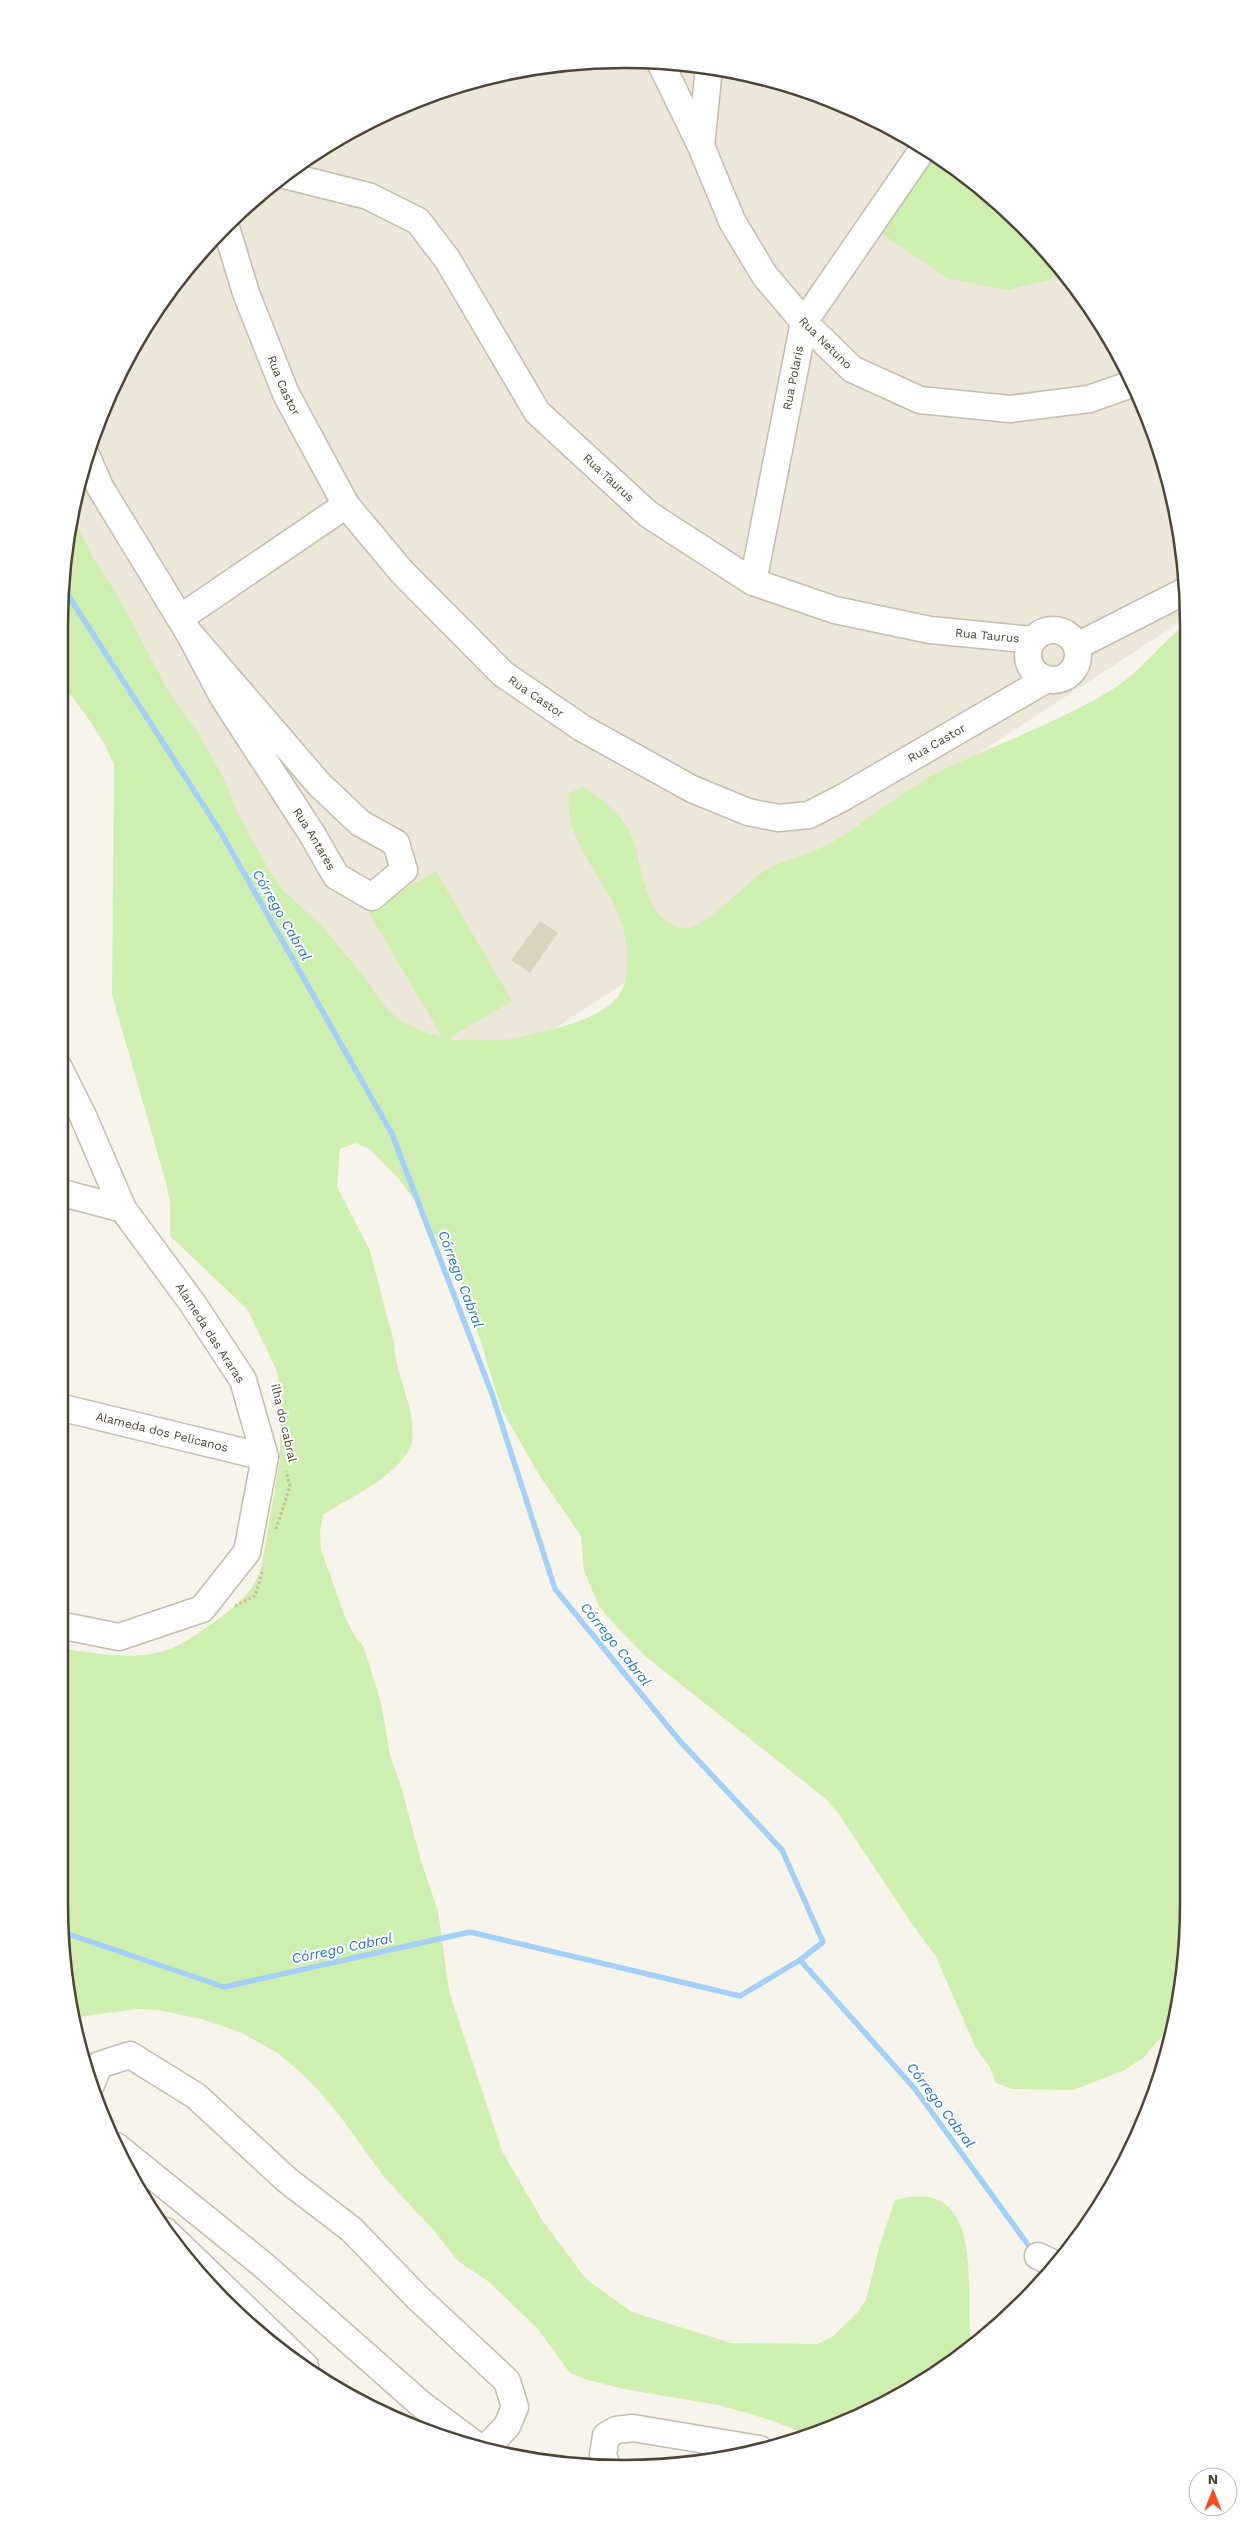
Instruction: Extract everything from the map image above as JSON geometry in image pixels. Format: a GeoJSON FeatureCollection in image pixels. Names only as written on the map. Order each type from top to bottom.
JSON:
{"type":"FeatureCollection","features":[{"type":"Feature","properties":{"kind":"street","name":"Rua Netuno"},"geometry":{"type":"LineString","coordinates":[[664,69],[701,146],[732,221],[765,276],[804,322],[852,369],[920,400],[1010,409],[1088,399],[1127,386]]}},
{"type":"Feature","properties":{"kind":"street"},"geometry":{"type":"LineString","coordinates":[[701,146],[707,74]]}},
{"type":"Feature","properties":{"kind":"street","name":"Rua Polaris"},"geometry":{"type":"LineString","coordinates":[[753,582],[804,322],[920,153]]}},
{"type":"Feature","properties":{"kind":"street","name":"Rua Taurus"},"geometry":{"type":"LineString","coordinates":[[292,177],[368,196],[418,221],[447,259],[537,412],[648,514],[753,582],[835,610],[930,630],[1033,640]]}},
{"type":"Feature","properties":{"kind":"street","name":"Rua Castor"},"geometry":{"type":"LineString","coordinates":[[228,233],[246,292],[286,394],[346,505],[402,572],[503,674],[582,728],[692,789],[748,812],[778,818],[809,815],[842,798],[1047,679]]}},
{"type":"Feature","properties":{"kind":"street","name":"Rua Antares"},"geometry":{"type":"LineString","coordinates":[[91,465],[100,487],[185,625],[223,697],[312,834],[336,876],[372,896],[404,870],[396,843],[360,823],[319,784],[185,625]]}},
{"type":"Feature","properties":{"kind":"street"},"geometry":{"type":"LineString","coordinates":[[185,625],[346,505]]}},
{"type":"Feature","properties":{"kind":"street"},"geometry":{"type":"LineString","coordinates":[[1077,646],[1179,593]]}},
{"type":"Feature","properties":{"kind":"street"},"geometry":{"type":"LineString","coordinates":[[1057,630],[1069,635],[1077,646],[1079,654],[1073,671],[1057,680],[1047,679],[1038,675],[1028,659],[1029,649],[1033,640],[1044,632],[1057,630]]}},
{"type":"Feature","properties":{"kind":"street","name":"Alameda das Araras"},"geometry":{"type":"LineString","coordinates":[[68,1075],[83,1116],[123,1208],[193,1304],[243,1380],[275,1462],[247,1552],[202,1609],[119,1637],[68,1627]]}},
{"type":"Feature","properties":{"kind":"street"},"geometry":{"type":"LineString","coordinates":[[68,1194],[123,1208]]}},
{"type":"Feature","properties":{"kind":"street","name":"Alameda dos Pelicanos"},"geometry":{"type":"LineString","coordinates":[[68,1409],[275,1462]]}},
{"type":"Feature","properties":{"kind":"street"},"geometry":{"type":"LineString","coordinates":[[95,2075],[99,2065],[130,2055],[196,2096],[287,2180],[351,2229],[418,2298],[507,2381],[515,2407],[507,2426],[490,2443]]}},
{"type":"Feature","properties":{"kind":"street"},"geometry":{"type":"LineString","coordinates":[[129,2156],[262,2264],[422,2405],[463,2436]]}},
{"type":"Feature","properties":{"kind":"street"},"geometry":{"type":"LineString","coordinates":[[604,2459],[603,2455],[606,2436],[616,2430],[633,2428],[744,2446]]}},
{"type":"Feature","properties":{"kind":"path","name":"ilha do cabral"},"geometry":{"type":"LineString","coordinates":[[275,1462],[290,1486],[275,1532]]}},
{"type":"Feature","properties":{"kind":"path"},"geometry":{"type":"LineString","coordinates":[[228,1609],[254,1596],[266,1560]]}},
{"type":"Feature","properties":{"kind":"shaded area"},"geometry":{"type":"Polygon","coordinates":[[[624,68],[697,72],[733,78],[768,86],[837,110],[902,142],[963,182],[1018,230],[1066,285],[1087,315],[1123,378],[1138,411],[1162,480],[1176,551],[1180,622],[392,1134],[76,525],[86,480],[110,411],[142,346],[161,315],[182,285],[230,230],[285,182],[315,161],[378,125],[411,110],[480,86],[515,78],[551,72],[624,68]]]}},
{"type":"Feature","properties":{"kind":"green space"},"geometry":{"type":"Polygon","coordinates":[[[931,160],[963,182],[1018,230],[1059,277],[1008,290],[949,279],[882,234],[931,160]]]}},
{"type":"Feature","properties":{"kind":"green space"},"geometry":{"type":"Polygon","coordinates":[[[76,525],[92,555],[123,605],[166,687],[199,734],[224,779],[237,812],[272,875],[283,890],[323,927],[368,982],[388,1010],[401,1021],[419,1030],[442,1037],[368,911],[436,871],[512,1001],[449,1038],[453,1040],[508,1039],[567,1025],[592,1016],[613,1002],[626,980],[627,946],[621,921],[610,897],[575,835],[569,807],[569,793],[584,787],[618,815],[632,837],[646,890],[659,913],[668,922],[681,928],[690,928],[712,915],[766,870],[834,841],[927,778],[1076,710],[1098,698],[1136,672],[1180,628],[1179,1939],[1176,1976],[1165,2032],[1144,2057],[1125,2070],[1073,2090],[1012,2089],[996,2083],[990,2067],[976,2048],[936,1957],[907,1917],[839,1814],[826,1799],[645,1656],[599,1606],[584,1571],[581,1536],[539,1475],[502,1410],[464,1289],[418,1205],[398,1178],[370,1149],[355,1143],[340,1149],[337,1186],[370,1251],[394,1343],[398,1369],[410,1410],[412,1437],[411,1445],[405,1456],[385,1476],[323,1515],[320,1531],[321,1550],[345,1617],[354,1635],[364,1647],[381,1703],[390,1755],[402,1790],[421,1861],[438,1911],[449,1991],[502,2151],[542,2220],[586,2279],[632,2312],[731,2343],[817,2344],[832,2337],[857,2313],[866,2300],[880,2244],[895,2200],[925,2197],[946,2204],[959,2221],[966,2244],[969,2270],[971,2339],[933,2366],[870,2402],[799,2431],[773,2421],[719,2405],[624,2389],[584,2379],[570,2373],[537,2328],[489,2282],[458,2261],[435,2232],[385,2178],[339,2115],[311,2082],[279,2054],[242,2033],[202,2019],[157,2010],[137,2009],[79,2017],[72,1976],[69,1939],[68,1649],[119,1656],[135,1656],[165,1651],[197,1634],[229,1611],[248,1593],[261,1569],[280,1460],[280,1392],[277,1371],[247,1309],[170,1236],[170,1203],[166,1183],[112,995],[114,764],[103,741],[68,692],[68,624],[72,551],[76,525]]]}},
{"type":"Feature","properties":{"kind":"building"},"geometry":{"type":"Polygon","coordinates":[[[540,921],[558,933],[530,973],[511,960],[540,921]]]}},
{"type":"Feature","properties":{"kind":"waterway","name":"Córrego Cabral"},"geometry":{"type":"LineString","coordinates":[[69,596],[220,831],[392,1134],[492,1394],[555,1589],[679,1740],[782,1850],[823,1942],[800,1960],[915,2089],[1034,2253]]}},
{"type":"Feature","properties":{"kind":"waterway","name":"Córrego Cabral"},"geometry":{"type":"LineString","coordinates":[[69,1934],[224,1987],[470,1932],[740,1996],[800,1960]]}}]}
